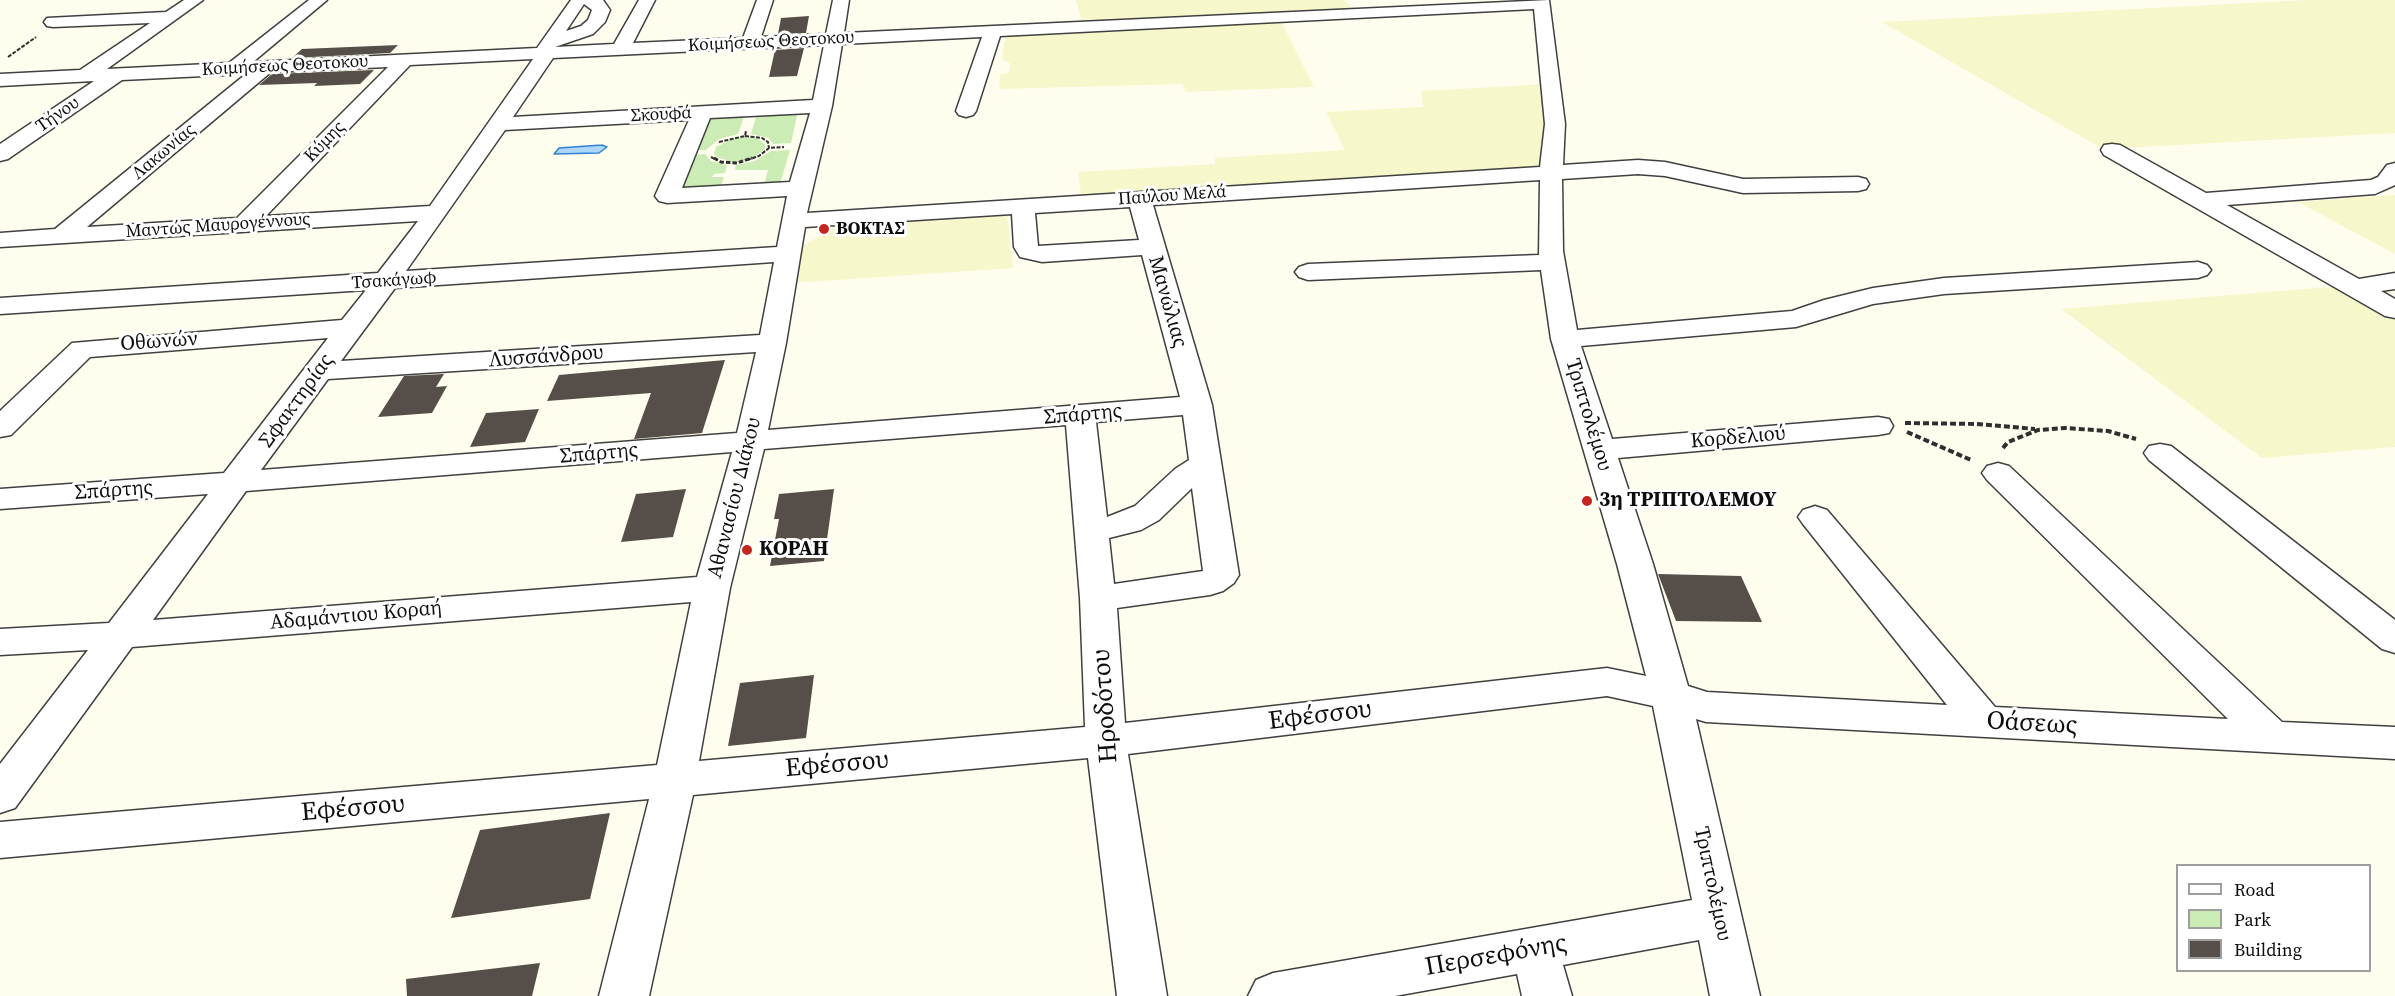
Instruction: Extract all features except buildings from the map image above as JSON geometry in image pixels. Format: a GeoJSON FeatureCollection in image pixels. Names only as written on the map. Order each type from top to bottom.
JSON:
{"type":"FeatureCollection","features":[{"type":"Feature","properties":{"kind":"street"},"geometry":{"type":"LineString","coordinates":[[84,76],[195,0]]}},
{"type":"Feature","properties":{"kind":"street"},"geometry":{"type":"LineString","coordinates":[[233,69],[319,0],[330,0]]}},
{"type":"Feature","properties":{"kind":"street","name":"Σφακτηρίας"},"geometry":{"type":"LineString","coordinates":[[0,796],[123,635],[437,213],[500,124],[579,0]]}},
{"type":"Feature","properties":{"kind":"street"},"geometry":{"type":"LineString","coordinates":[[548,48],[582,33],[596,22],[601,10],[598,4],[588,0]]}},
{"type":"Feature","properties":{"kind":"street"},"geometry":{"type":"LineString","coordinates":[[620,50],[647,0]]}},
{"type":"Feature","properties":{"kind":"street"},"geometry":{"type":"LineString","coordinates":[[750,43],[765,0]]}},
{"type":"Feature","properties":{"kind":"street","name":"Αθανασίου Διάκου"},"geometry":{"type":"LineString","coordinates":[[624,996],[675,780],[712,588],[750,442],[772,343],[800,188],[822,106],[841,0]]}},
{"type":"Feature","properties":{"kind":"street","name":"Κοιμήσεως Θεοτοκου"},"geometry":{"type":"LineString","coordinates":[[0,80],[405,60],[548,48],[620,50],[1541,2]]}},
{"type":"Feature","properties":{"kind":"street","name":"Τριπτολέμου"},"geometry":{"type":"LineString","coordinates":[[1541,2],[1555,124],[1551,172],[1553,262],[1565,339],[1635,564],[1671,695],[1735,996]]}},
{"type":"Feature","properties":{"kind":"street"},"geometry":{"type":"LineString","coordinates":[[53,22],[63,7]]}},
{"type":"Feature","properties":{"kind":"street"},"geometry":{"type":"LineString","coordinates":[[53,22],[170,17]]}},
{"type":"Feature","properties":{"kind":"street"},"geometry":{"type":"LineString","coordinates":[[966,111],[993,31]]}},
{"type":"Feature","properties":{"kind":"street","name":"Κύμης"},"geometry":{"type":"LineString","coordinates":[[244,225],[405,60]]}},
{"type":"Feature","properties":{"kind":"street","name":"Λακωνίας"},"geometry":{"type":"LineString","coordinates":[[62,236],[266,67]]}},
{"type":"Feature","properties":{"kind":"street","name":"Τήνου"},"geometry":{"type":"LineString","coordinates":[[0,154],[116,75]]}},
{"type":"Feature","properties":{"kind":"street","name":"Σκουφά"},"geometry":{"type":"LineString","coordinates":[[500,124],[822,106]]}},
{"type":"Feature","properties":{"kind":"street"},"geometry":{"type":"LineString","coordinates":[[702,112],[667,196],[800,188]]}},
{"type":"Feature","properties":{"kind":"street"},"geometry":{"type":"LineString","coordinates":[[2112,150],[2395,310]]}},
{"type":"Feature","properties":{"kind":"street","name":"Παύλου Μελά"},"geometry":{"type":"LineString","coordinates":[[794,221],[1638,167],[1665,169],[1743,186],[1858,184]]}},
{"type":"Feature","properties":{"kind":"street"},"geometry":{"type":"LineString","coordinates":[[2202,201],[2374,187],[2386,182],[2395,170]]}},
{"type":"Feature","properties":{"kind":"street","name":"Μανώλιας"},"geometry":{"type":"LineString","coordinates":[[1098,598],[1210,583],[1221,575],[1197,405],[1139,198]]}},
{"type":"Feature","properties":{"kind":"street"},"geometry":{"type":"LineString","coordinates":[[1023,206],[1026,247],[1029,252],[1042,254],[1152,247]]}},
{"type":"Feature","properties":{"kind":"street","name":"Μαντώς Μαυρογέννους"},"geometry":{"type":"LineString","coordinates":[[0,240],[437,213]]}},
{"type":"Feature","properties":{"kind":"street","name":"Τσακάγωφ"},"geometry":{"type":"LineString","coordinates":[[0,306],[788,254]]}},
{"type":"Feature","properties":{"kind":"street"},"geometry":{"type":"LineString","coordinates":[[1308,272],[1553,262]]}},
{"type":"Feature","properties":{"kind":"street"},"geometry":{"type":"LineString","coordinates":[[1565,339],[1796,319],[1833,306],[1874,296],[1944,286],[2198,270]]}},
{"type":"Feature","properties":{"kind":"street"},"geometry":{"type":"LineString","coordinates":[[2355,287],[2395,281]]}},
{"type":"Feature","properties":{"kind":"street","name":"Οθωνών"},"geometry":{"type":"LineString","coordinates":[[0,428],[82,349],[350,328]]}},
{"type":"Feature","properties":{"kind":"street","name":"Λυσσάνδρου"},"geometry":{"type":"LineString","coordinates":[[320,371],[772,343]]}},
{"type":"Feature","properties":{"kind":"street","name":"Σπάρτης"},"geometry":{"type":"LineString","coordinates":[[0,499],[750,442],[1197,405]]}},
{"type":"Feature","properties":{"kind":"street","name":"Ηροδότου"},"geometry":{"type":"LineString","coordinates":[[1080,416],[1098,598],[1106,741],[1142,996]]}},
{"type":"Feature","properties":{"kind":"street","name":"Κορδελιού"},"geometry":{"type":"LineString","coordinates":[[1599,450],[1878,426]]}},
{"type":"Feature","properties":{"kind":"street"},"geometry":{"type":"LineString","coordinates":[[2160,453],[2395,640]]}},
{"type":"Feature","properties":{"kind":"street"},"geometry":{"type":"LineString","coordinates":[[1092,531],[1129,522],[1147,513],[1186,476],[1206,463]]}},
{"type":"Feature","properties":{"kind":"street"},"geometry":{"type":"LineString","coordinates":[[1998,473],[2272,736]]}},
{"type":"Feature","properties":{"kind":"street"},"geometry":{"type":"LineString","coordinates":[[1815,517],[1984,722]]}},
{"type":"Feature","properties":{"kind":"street","name":"Αδαμάντιου Κοραή"},"geometry":{"type":"LineString","coordinates":[[0,642],[123,635],[712,588]]}},
{"type":"Feature","properties":{"kind":"street","name":"Εφέσσου"},"geometry":{"type":"LineString","coordinates":[[0,840],[1106,741],[1607,682],[1671,695]]}},
{"type":"Feature","properties":{"kind":"street","name":"Οάσεως"},"geometry":{"type":"LineString","coordinates":[[1671,695],[1706,707],[2395,743]]}},
{"type":"Feature","properties":{"kind":"street","name":"Περσεφόνης"},"geometry":{"type":"LineString","coordinates":[[1273,996],[1719,916]]}},
{"type":"Feature","properties":{"kind":"street"},"geometry":{"type":"LineString","coordinates":[[1534,949],[1547,996]]}},
{"type":"Feature","properties":{"kind":"path"},"geometry":{"type":"LineString","coordinates":[[0,62],[44,32],[53,22]]}},
{"type":"Feature","properties":{"kind":"path"},"geometry":{"type":"LineString","coordinates":[[745,135],[752,110]]}},
{"type":"Feature","properties":{"kind":"path"},"geometry":{"type":"LineString","coordinates":[[714,145],[729,138],[745,135],[762,138],[768,142],[769,148]]}},
{"type":"Feature","properties":{"kind":"path"},"geometry":{"type":"LineString","coordinates":[[710,152],[712,158],[717,161],[734,164],[755,159],[769,148],[812,145]]}},
{"type":"Feature","properties":{"kind":"path"},"geometry":{"type":"LineString","coordinates":[[1878,426],[1914,422],[2038,430],[2065,428],[2108,431],[2132,437],[2160,453]]}},
{"type":"Feature","properties":{"kind":"path"},"geometry":{"type":"LineString","coordinates":[[1878,426],[1904,431],[1998,473],[2001,450],[2008,442],[2038,430]]}},
{"type":"Feature","properties":{"kind":"green space"},"geometry":{"type":"Polygon","coordinates":[[[1076,0],[1344,0],[1355,12],[1083,26],[1076,0]]]}},
{"type":"Feature","properties":{"kind":"green space"},"geometry":{"type":"Polygon","coordinates":[[[2307,0],[2395,0],[2395,133],[2103,149],[1882,22],[2307,0]]]}},
{"type":"Feature","properties":{"kind":"green space"},"geometry":{"type":"Polygon","coordinates":[[[1281,21],[1314,87],[1186,92],[1182,84],[999,89],[1000,75],[1009,72],[1011,64],[1002,59],[1006,34],[1281,21]]]}},
{"type":"Feature","properties":{"kind":"green space"},"geometry":{"type":"Polygon","coordinates":[[[1547,84],[1546,171],[1082,200],[1078,172],[1215,164],[1215,158],[1345,150],[1326,112],[1423,107],[1421,91],[1547,84]]]}},
{"type":"Feature","properties":{"kind":"green space"},"geometry":{"type":"Polygon","coordinates":[[[798,111],[791,143],[773,144],[769,138],[751,134],[757,113],[798,111]]]}},
{"type":"Feature","properties":{"kind":"green space"},"geometry":{"type":"Polygon","coordinates":[[[745,114],[738,134],[719,139],[706,150],[690,150],[704,116],[745,114]]]}},
{"type":"Feature","properties":{"kind":"green space"},"geometry":{"type":"Polygon","coordinates":[[[736,137],[757,138],[765,144],[765,149],[744,161],[733,162],[716,157],[714,154],[716,147],[736,137]]]}},
{"type":"Feature","properties":{"kind":"green space"},"geometry":{"type":"Polygon","coordinates":[[[790,150],[779,187],[764,185],[768,170],[735,170],[736,165],[755,161],[771,151],[790,150]]]}},
{"type":"Feature","properties":{"kind":"green space"},"geometry":{"type":"Polygon","coordinates":[[[705,154],[711,161],[727,165],[725,173],[714,174],[712,177],[724,177],[719,191],[673,194],[688,155],[705,154]]]}},
{"type":"Feature","properties":{"kind":"green space"},"geometry":{"type":"Polygon","coordinates":[[[2395,195],[2395,254],[2298,202],[2395,195]]]}},
{"type":"Feature","properties":{"kind":"green space"},"geometry":{"type":"Polygon","coordinates":[[[1007,214],[1013,268],[791,283],[799,248],[839,225],[1007,214]]]}},
{"type":"Feature","properties":{"kind":"green space"},"geometry":{"type":"Polygon","coordinates":[[[2340,286],[2395,318],[2395,447],[2262,458],[2061,309],[2340,286]]]}},
{"type":"Feature","properties":{"kind":"water"},"geometry":{"type":"Polygon","coordinates":[[[602,145],[607,147],[599,153],[554,154],[559,148],[602,145]]]}},
{"type":"Feature","properties":{"kind":"place","name":"ΒΟΚΤΑΣ"},"geometry":{"type":"Point","coordinates":[824,229]}},
{"type":"Feature","properties":{"kind":"place","name":"3η ΤΡΙΠΤΟΛΕΜΟΥ"},"geometry":{"type":"Point","coordinates":[1587,501]}},
{"type":"Feature","properties":{"kind":"place","name":"ΚΟΡΑΗ"},"geometry":{"type":"Point","coordinates":[747,550]}}]}
